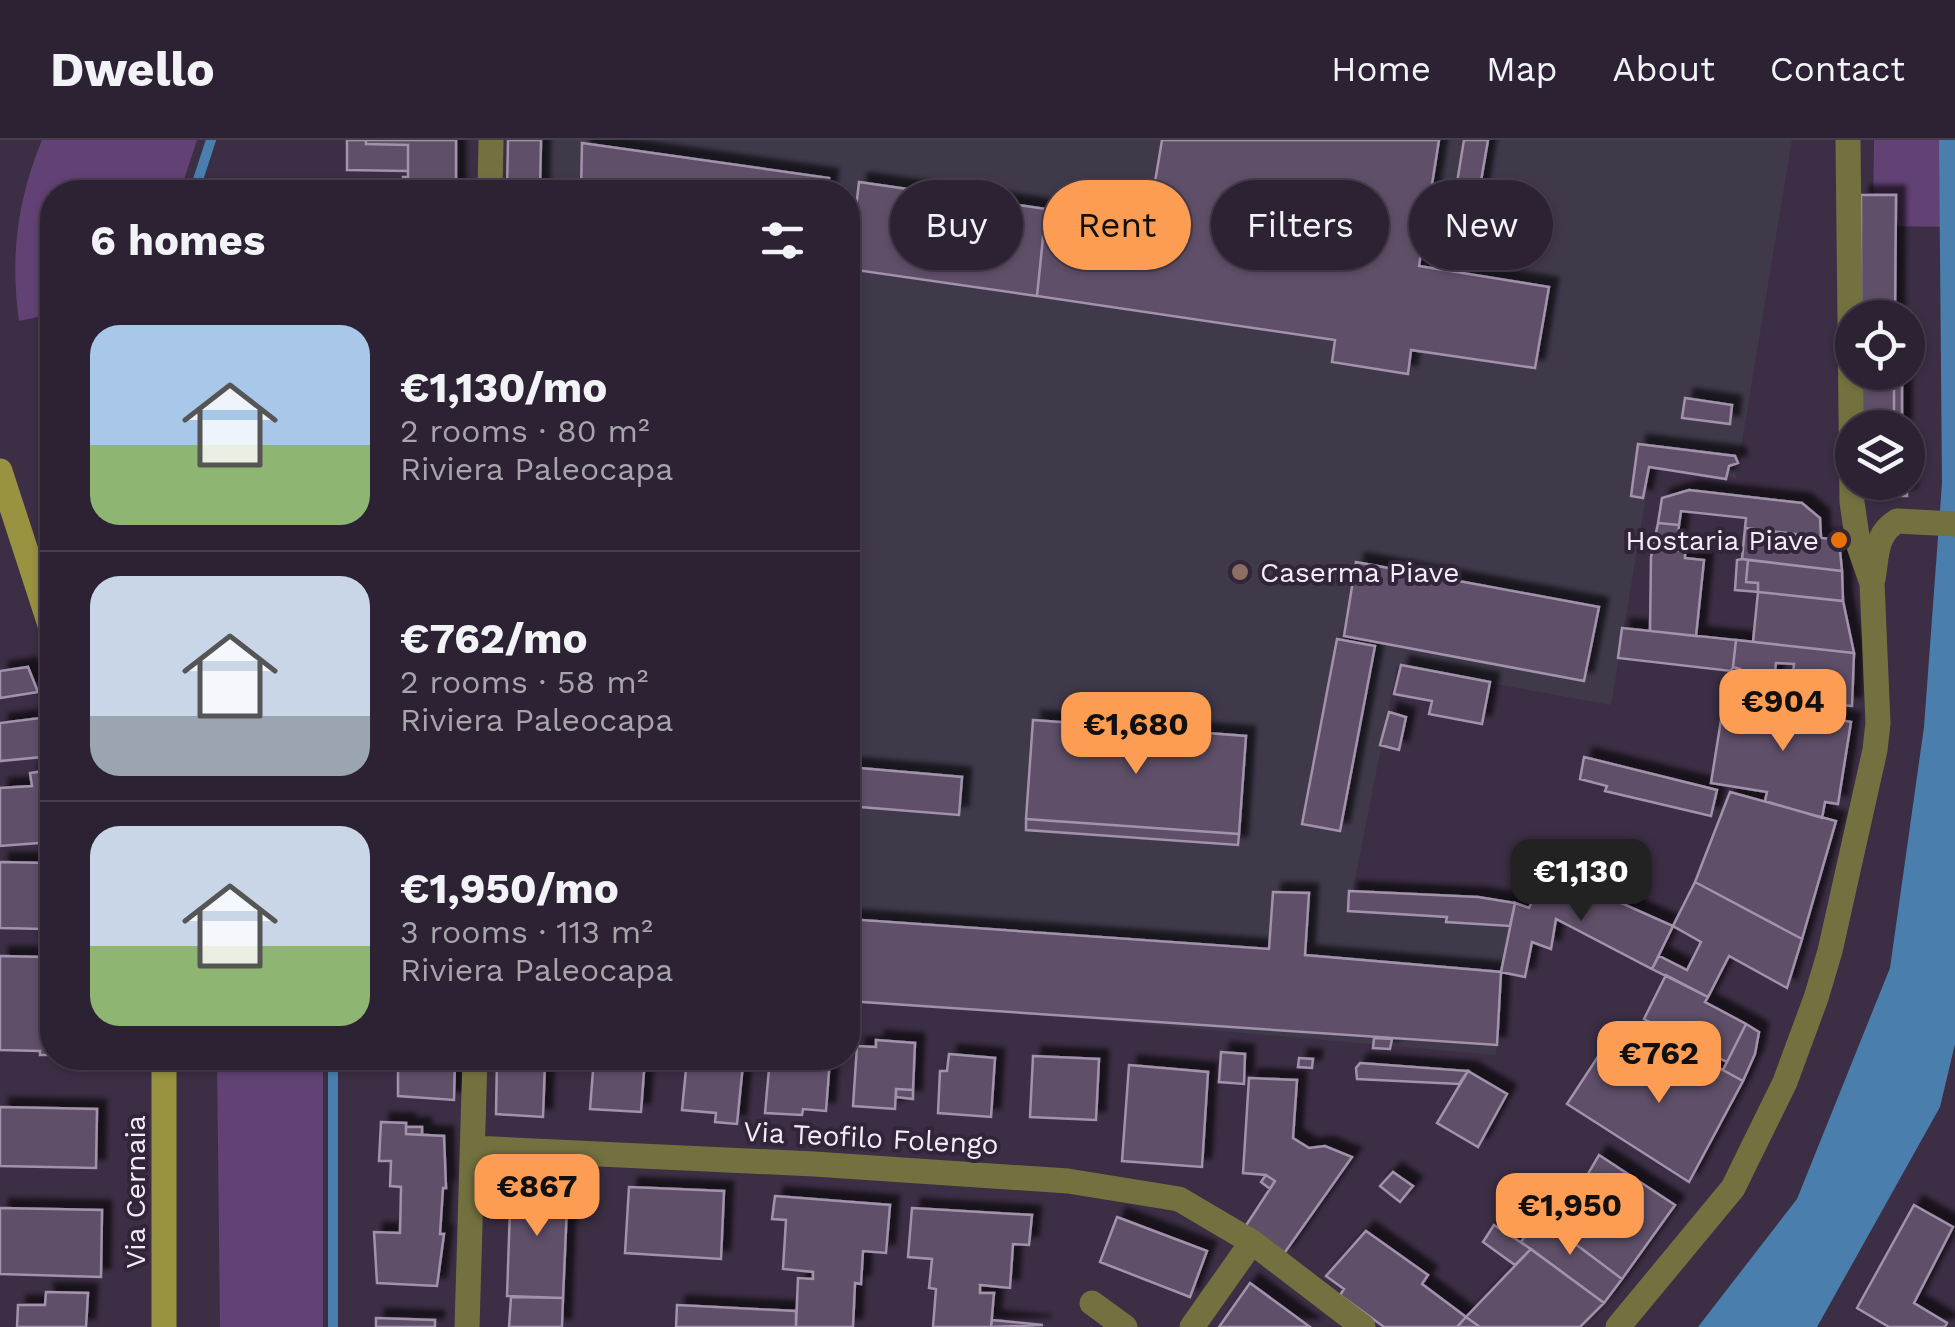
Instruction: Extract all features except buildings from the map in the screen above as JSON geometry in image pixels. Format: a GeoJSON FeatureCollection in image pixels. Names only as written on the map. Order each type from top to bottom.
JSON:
{"type":"FeatureCollection","features":[{"type":"Feature","properties":{"kind":"main road"},"geometry":{"type":"LineString","coordinates":[[0,471],[40,594]]}},
{"type":"Feature","properties":{"kind":"main road","name":"Via Cernaia"},"geometry":{"type":"LineString","coordinates":[[164,1070],[164,1327]]}},
{"type":"Feature","properties":{"kind":"street"},"geometry":{"type":"LineString","coordinates":[[490,180],[491,140]]}},
{"type":"Feature","properties":{"kind":"street"},"geometry":{"type":"LineString","coordinates":[[1848,140],[1852,502],[1858,543],[1872,583]]}},
{"type":"Feature","properties":{"kind":"street"},"geometry":{"type":"LineString","coordinates":[[1618,1327],[1734,1188],[1785,1082],[1816,998],[1875,750],[1879,696],[1872,583],[1880,536],[1890,525],[1905,521],[1955,524]]}},
{"type":"Feature","properties":{"kind":"street"},"geometry":{"type":"LineString","coordinates":[[467,1327],[474,1070]]}},
{"type":"Feature","properties":{"kind":"street","name":"Via Teofilo Folengo"},"geometry":{"type":"LineString","coordinates":[[473,1148],[1068,1181],[1180,1199],[1252,1242],[1363,1327]]}},
{"type":"Feature","properties":{"kind":"street"},"geometry":{"type":"LineString","coordinates":[[1192,1327],[1252,1242]]}},
{"type":"Feature","properties":{"kind":"street"},"geometry":{"type":"LineString","coordinates":[[1092,1303],[1125,1327]]}},
{"type":"Feature","properties":{"kind":"shaded area"},"geometry":{"type":"Polygon","coordinates":[[[42,140],[197,140],[184,180],[40,180],[40,317],[19,321],[15,275],[18,229],[42,140]]]}},
{"type":"Feature","properties":{"kind":"shaded area","name":"Caserma Piave"},"geometry":{"type":"Polygon","coordinates":[[[508,140],[1792,140],[1736,478],[1651,467],[1611,705],[1397,666],[1353,890],[1516,905],[1503,975],[1496,1055],[860,1002],[860,180],[508,180],[508,140]]]}},
{"type":"Feature","properties":{"kind":"shaded area"},"geometry":{"type":"Polygon","coordinates":[[[1874,140],[1955,140],[1955,227],[1873,226],[1874,140]]]}},
{"type":"Feature","properties":{"kind":"shaded area"},"geometry":{"type":"Polygon","coordinates":[[[217,1070],[323,1070],[323,1327],[220,1327],[217,1070]]]}},
{"type":"Feature","properties":{"kind":"water"},"geometry":{"type":"Polygon","coordinates":[[[1939,140],[1955,140],[1955,1044],[1940,1107],[1817,1327],[1698,1327],[1797,1199],[1890,968],[1924,727],[1942,483],[1939,140]]]}},
{"type":"Feature","properties":{"kind":"waterway"},"geometry":{"type":"LineString","coordinates":[[198,180],[211,140]]}},
{"type":"Feature","properties":{"kind":"waterway"},"geometry":{"type":"LineString","coordinates":[[333,1070],[333,1327]]}},
{"type":"Feature","properties":{"kind":"place","name":"Hostaria Piave"},"geometry":{"type":"Point","coordinates":[1839,540]}},
{"type":"Feature","properties":{"kind":"place","name":"Caserma Piave"},"geometry":{"type":"Point","coordinates":[1240,572]}}]}
